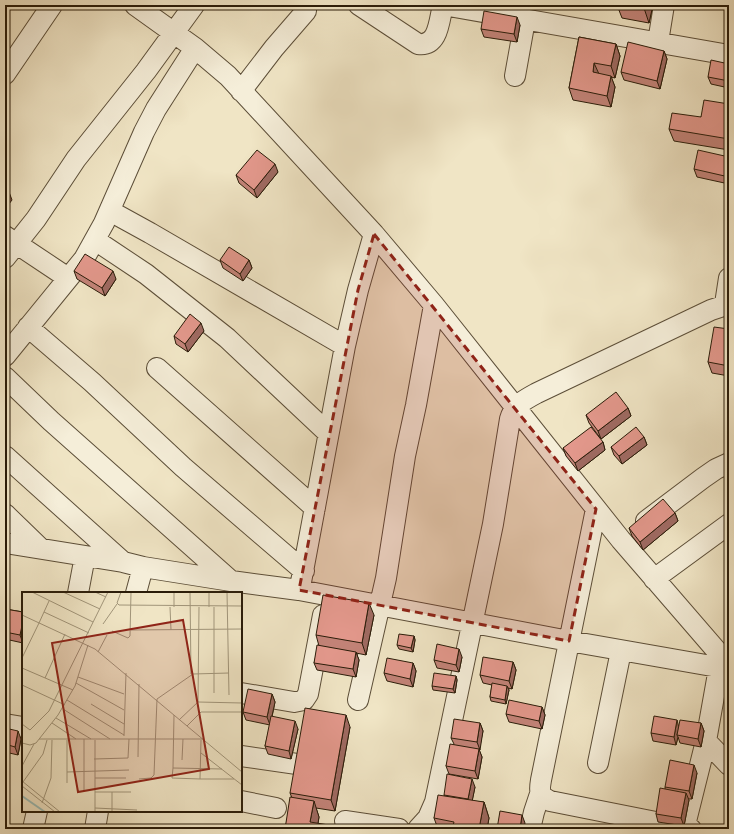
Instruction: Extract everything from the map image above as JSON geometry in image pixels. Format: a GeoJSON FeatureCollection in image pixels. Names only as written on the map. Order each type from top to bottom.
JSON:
{"type":"FeatureCollection","features":[{"type":"Feature","properties":{"kind":"street"},"geometry":{"type":"LineString","coordinates":[[5,74],[52,5]]}},
{"type":"Feature","properties":{"kind":"street"},"geometry":{"type":"LineString","coordinates":[[135,5],[195,48],[228,76],[374,234],[434,305],[596,509],[726,668]]}},
{"type":"Feature","properties":{"kind":"street"},"geometry":{"type":"LineString","coordinates":[[68,278],[9,246],[36,219],[76,159],[146,71],[194,5]]}},
{"type":"Feature","properties":{"kind":"street"},"geometry":{"type":"LineString","coordinates":[[358,5],[418,44],[424,45],[429,44],[434,39],[443,5],[729,54]]}},
{"type":"Feature","properties":{"kind":"street"},"geometry":{"type":"LineString","coordinates":[[658,42],[664,5]]}},
{"type":"Feature","properties":{"kind":"street"},"geometry":{"type":"LineString","coordinates":[[241,91],[274,48],[306,11]]}},
{"type":"Feature","properties":{"kind":"street"},"geometry":{"type":"LineString","coordinates":[[515,76],[525,20]]}},
{"type":"Feature","properties":{"kind":"street"},"geometry":{"type":"LineString","coordinates":[[7,350],[84,259],[110,211],[153,114],[195,48]]}},
{"type":"Feature","properties":{"kind":"street"},"geometry":{"type":"LineString","coordinates":[[110,211],[157,236],[345,346]]}},
{"type":"Feature","properties":{"kind":"street"},"geometry":{"type":"LineString","coordinates":[[301,580],[345,346],[374,234]]}},
{"type":"Feature","properties":{"kind":"street"},"geometry":{"type":"LineString","coordinates":[[95,240],[146,274],[227,338],[328,433]]}},
{"type":"Feature","properties":{"kind":"street"},"geometry":{"type":"LineString","coordinates":[[418,829],[428,818],[435,802],[493,524],[510,419],[515,408],[537,393],[711,310],[727,304],[729,278]]}},
{"type":"Feature","properties":{"kind":"street"},"geometry":{"type":"LineString","coordinates":[[358,700],[380,606],[392,544],[405,456],[434,305]]}},
{"type":"Feature","properties":{"kind":"street"},"geometry":{"type":"LineString","coordinates":[[28,327],[92,382],[189,472],[301,580],[326,595],[621,651],[726,668]]}},
{"type":"Feature","properties":{"kind":"street"},"geometry":{"type":"LineString","coordinates":[[157,368],[315,508]]}},
{"type":"Feature","properties":{"kind":"street"},"geometry":{"type":"LineString","coordinates":[[5,377],[51,421],[231,581]]}},
{"type":"Feature","properties":{"kind":"street"},"geometry":{"type":"LineString","coordinates":[[5,456],[123,562]]}},
{"type":"Feature","properties":{"kind":"street"},"geometry":{"type":"LineString","coordinates":[[621,540],[703,478],[716,469],[729,463]]}},
{"type":"Feature","properties":{"kind":"street"},"geometry":{"type":"LineString","coordinates":[[530,829],[540,794],[541,780],[596,509]]}},
{"type":"Feature","properties":{"kind":"street"},"geometry":{"type":"LineString","coordinates":[[5,514],[40,548]]}},
{"type":"Feature","properties":{"kind":"street"},"geometry":{"type":"LineString","coordinates":[[654,579],[729,524]]}},
{"type":"Feature","properties":{"kind":"street"},"geometry":{"type":"LineString","coordinates":[[5,543],[231,581],[301,580]]}},
{"type":"Feature","properties":{"kind":"street"},"geometry":{"type":"LineString","coordinates":[[78,592],[85,556]]}},
{"type":"Feature","properties":{"kind":"street"},"geometry":{"type":"LineString","coordinates":[[136,592],[143,567]]}},
{"type":"Feature","properties":{"kind":"street"},"geometry":{"type":"LineString","coordinates":[[242,693],[294,702],[304,700],[308,694],[326,595]]}},
{"type":"Feature","properties":{"kind":"street"},"geometry":{"type":"LineString","coordinates":[[598,763],[621,651]]}},
{"type":"Feature","properties":{"kind":"street"},"geometry":{"type":"LineString","coordinates":[[540,794],[543,798],[550,801],[687,829],[706,741],[726,668]]}},
{"type":"Feature","properties":{"kind":"street"},"geometry":{"type":"LineString","coordinates":[[5,724],[22,727]]}},
{"type":"Feature","properties":{"kind":"street"},"geometry":{"type":"LineString","coordinates":[[706,741],[729,765]]}},
{"type":"Feature","properties":{"kind":"street"},"geometry":{"type":"LineString","coordinates":[[242,756],[297,764]]}},
{"type":"Feature","properties":{"kind":"street"},"geometry":{"type":"LineString","coordinates":[[242,801],[276,808]]}},
{"type":"Feature","properties":{"kind":"street"},"geometry":{"type":"LineString","coordinates":[[33,829],[36,812]]}},
{"type":"Feature","properties":{"kind":"street"},"geometry":{"type":"LineString","coordinates":[[95,829],[98,812]]}},
{"type":"Feature","properties":{"kind":"street"},"geometry":{"type":"LineString","coordinates":[[345,821],[399,829]]}},
{"type":"Feature","properties":{"kind":"highlighted area"},"geometry":{"type":"Polygon","coordinates":[[[374,234],[596,509],[569,641],[299,590],[358,290],[374,234]]]}},
{"type":"Feature","properties":{"kind":"building"},"geometry":{"type":"Polygon","coordinates":[[[626,5],[644,5],[644,8],[626,5]]]}},
{"type":"Feature","properties":{"kind":"building"},"geometry":{"type":"Polygon","coordinates":[[[484,11],[517,17],[514,34],[481,29],[484,11]]]}},
{"type":"Feature","properties":{"kind":"building"},"geometry":{"type":"Polygon","coordinates":[[[579,37],[616,44],[611,66],[594,63],[593,72],[611,76],[607,96],[569,88],[579,37]]]}},
{"type":"Feature","properties":{"kind":"building"},"geometry":{"type":"Polygon","coordinates":[[[628,42],[664,51],[657,81],[621,72],[628,42]]]}},
{"type":"Feature","properties":{"kind":"building"},"geometry":{"type":"Polygon","coordinates":[[[711,60],[729,64],[729,81],[708,77],[711,60]]]}},
{"type":"Feature","properties":{"kind":"building"},"geometry":{"type":"Polygon","coordinates":[[[704,100],[729,104],[729,139],[669,129],[672,113],[701,117],[704,100]]]}},
{"type":"Feature","properties":{"kind":"building"},"geometry":{"type":"Polygon","coordinates":[[[257,150],[275,164],[254,190],[236,175],[257,150]]]}},
{"type":"Feature","properties":{"kind":"building"},"geometry":{"type":"Polygon","coordinates":[[[698,150],[729,157],[729,177],[694,169],[698,150]]]}},
{"type":"Feature","properties":{"kind":"building"},"geometry":{"type":"Polygon","coordinates":[[[5,189],[9,192],[5,197],[5,189]]]}},
{"type":"Feature","properties":{"kind":"building"},"geometry":{"type":"Polygon","coordinates":[[[229,247],[249,260],[240,274],[220,260],[229,247]]]}},
{"type":"Feature","properties":{"kind":"building"},"geometry":{"type":"Polygon","coordinates":[[[85,254],[113,271],[102,288],[74,271],[85,254]]]}},
{"type":"Feature","properties":{"kind":"building"},"geometry":{"type":"Polygon","coordinates":[[[190,314],[201,323],[185,344],[174,336],[190,314]]]}},
{"type":"Feature","properties":{"kind":"building"},"geometry":{"type":"Polygon","coordinates":[[[714,327],[729,329],[729,366],[708,362],[714,327]]]}},
{"type":"Feature","properties":{"kind":"building"},"geometry":{"type":"Polygon","coordinates":[[[616,392],[628,408],[598,431],[586,415],[616,392]]]}},
{"type":"Feature","properties":{"kind":"building"},"geometry":{"type":"Polygon","coordinates":[[[591,427],[603,442],[575,463],[563,448],[591,427]]]}},
{"type":"Feature","properties":{"kind":"building"},"geometry":{"type":"Polygon","coordinates":[[[636,427],[644,437],[619,456],[611,447],[636,427]]]}},
{"type":"Feature","properties":{"kind":"building"},"geometry":{"type":"Polygon","coordinates":[[[663,499],[675,513],[640,542],[629,528],[663,499]]]}},
{"type":"Feature","properties":{"kind":"building"},"geometry":{"type":"Polygon","coordinates":[[[323,595],[369,603],[362,643],[316,635],[323,595]]]}},
{"type":"Feature","properties":{"kind":"building"},"geometry":{"type":"Polygon","coordinates":[[[5,609],[22,612],[20,635],[5,632],[5,609]]]}},
{"type":"Feature","properties":{"kind":"building"},"geometry":{"type":"Polygon","coordinates":[[[399,634],[414,636],[411,648],[397,645],[399,634]]]}},
{"type":"Feature","properties":{"kind":"building"},"geometry":{"type":"Polygon","coordinates":[[[437,644],[459,649],[456,665],[434,660],[437,644]]]}},
{"type":"Feature","properties":{"kind":"building"},"geometry":{"type":"Polygon","coordinates":[[[317,645],[356,652],[353,669],[314,663],[317,645]]]}},
{"type":"Feature","properties":{"kind":"building"},"geometry":{"type":"Polygon","coordinates":[[[483,657],[513,662],[509,681],[480,675],[483,657]]]}},
{"type":"Feature","properties":{"kind":"building"},"geometry":{"type":"Polygon","coordinates":[[[387,658],[413,663],[410,679],[384,673],[387,658]]]}},
{"type":"Feature","properties":{"kind":"building"},"geometry":{"type":"Polygon","coordinates":[[[434,673],[456,676],[453,689],[432,686],[434,673]]]}},
{"type":"Feature","properties":{"kind":"building"},"geometry":{"type":"Polygon","coordinates":[[[492,683],[507,686],[505,700],[490,697],[492,683]]]}},
{"type":"Feature","properties":{"kind":"building"},"geometry":{"type":"Polygon","coordinates":[[[248,689],[272,694],[267,717],[243,712],[248,689]]]}},
{"type":"Feature","properties":{"kind":"building"},"geometry":{"type":"Polygon","coordinates":[[[509,700],[542,707],[539,721],[506,714],[509,700]]]}},
{"type":"Feature","properties":{"kind":"building"},"geometry":{"type":"Polygon","coordinates":[[[305,708],[346,715],[331,800],[290,793],[305,708]]]}},
{"type":"Feature","properties":{"kind":"building"},"geometry":{"type":"Polygon","coordinates":[[[271,716],[295,721],[289,751],[265,746],[271,716]]]}},
{"type":"Feature","properties":{"kind":"building"},"geometry":{"type":"Polygon","coordinates":[[[654,716],[677,720],[674,737],[651,733],[654,716]]]}},
{"type":"Feature","properties":{"kind":"building"},"geometry":{"type":"Polygon","coordinates":[[[454,719],[480,723],[477,742],[451,738],[454,719]]]}},
{"type":"Feature","properties":{"kind":"building"},"geometry":{"type":"Polygon","coordinates":[[[680,720],[701,723],[698,739],[677,735],[680,720]]]}},
{"type":"Feature","properties":{"kind":"building"},"geometry":{"type":"Polygon","coordinates":[[[5,728],[18,731],[15,747],[5,744],[5,728]]]}},
{"type":"Feature","properties":{"kind":"building"},"geometry":{"type":"Polygon","coordinates":[[[450,744],[479,749],[475,771],[446,766],[450,744]]]}},
{"type":"Feature","properties":{"kind":"building"},"geometry":{"type":"Polygon","coordinates":[[[670,760],[694,765],[689,791],[665,787],[670,760]]]}},
{"type":"Feature","properties":{"kind":"building"},"geometry":{"type":"Polygon","coordinates":[[[447,774],[472,779],[468,799],[444,795],[447,774]]]}},
{"type":"Feature","properties":{"kind":"building"},"geometry":{"type":"Polygon","coordinates":[[[729,781],[729,799],[726,798],[729,781]]]}},
{"type":"Feature","properties":{"kind":"building"},"geometry":{"type":"Polygon","coordinates":[[[660,788],[686,793],[681,818],[656,814],[660,788]]]}},
{"type":"Feature","properties":{"kind":"building"},"geometry":{"type":"Polygon","coordinates":[[[438,795],[484,802],[479,829],[452,829],[454,822],[434,818],[438,795]]]}},
{"type":"Feature","properties":{"kind":"building"},"geometry":{"type":"Polygon","coordinates":[[[290,797],[314,801],[310,822],[354,829],[285,829],[290,797]]]}},
{"type":"Feature","properties":{"kind":"building"},"geometry":{"type":"Polygon","coordinates":[[[500,811],[522,815],[520,829],[497,829],[500,811]]]}},
{"type":"Feature","properties":{"kind":"building"},"geometry":{"type":"Polygon","coordinates":[[[42,826],[60,829],[42,829],[42,826]]]}}]}
